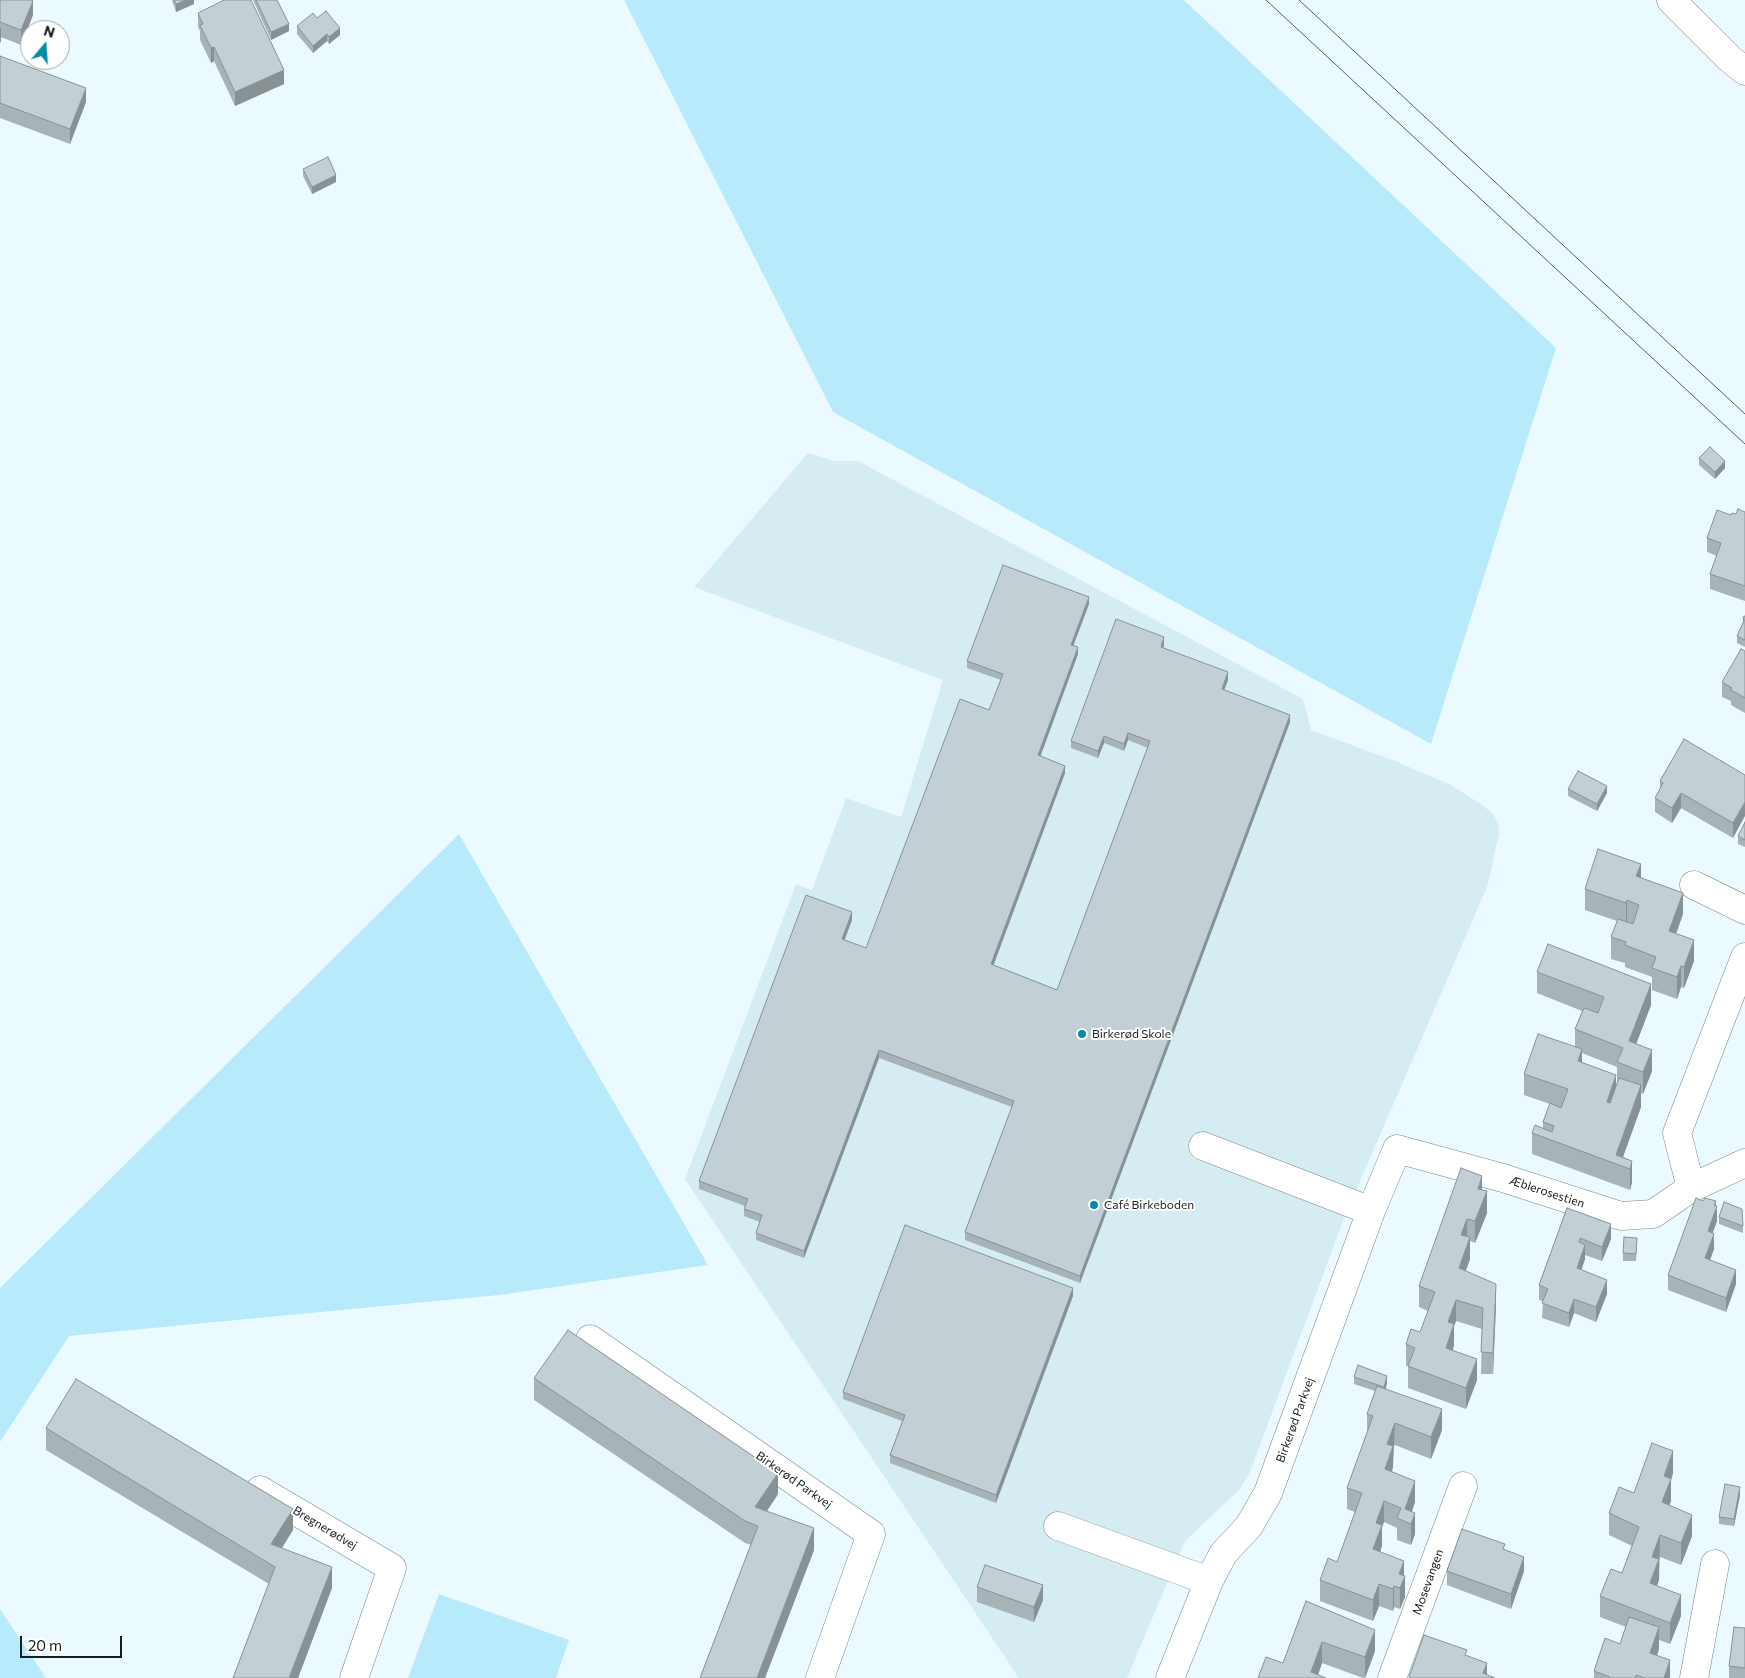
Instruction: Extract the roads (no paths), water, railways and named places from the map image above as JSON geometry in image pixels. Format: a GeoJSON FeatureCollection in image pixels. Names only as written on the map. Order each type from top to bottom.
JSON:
{"type":"FeatureCollection","features":[{"type":"Feature","properties":{"kind":"street"},"geometry":{"type":"LineString","coordinates":[[1671,0],[1730,59],[1745,71]]}},
{"type":"Feature","properties":{"kind":"street"},"geometry":{"type":"LineString","coordinates":[[1694,885],[1745,910]]}},
{"type":"Feature","properties":{"kind":"street"},"geometry":{"type":"LineString","coordinates":[[1691,1188],[1677,1133],[1745,958]]}},
{"type":"Feature","properties":{"kind":"street"},"geometry":{"type":"LineString","coordinates":[[1203,1146],[1371,1211]]}},
{"type":"Feature","properties":{"kind":"street","name":"Æblerosestien"},"geometry":{"type":"LineString","coordinates":[[1397,1149],[1503,1178],[1621,1216],[1653,1214],[1691,1188],[1745,1163]]}},
{"type":"Feature","properties":{"kind":"street","name":"Birkerød Parkvej"},"geometry":{"type":"LineString","coordinates":[[1170,1678],[1209,1581],[1223,1554],[1249,1526],[1268,1493],[1371,1211],[1397,1149]]}},
{"type":"Feature","properties":{"kind":"street","name":"Birkerød Parkvej"},"geometry":{"type":"LineString","coordinates":[[590,1338],[871,1534],[820,1678]]}},
{"type":"Feature","properties":{"kind":"street","name":"Bregnerødvej"},"geometry":{"type":"LineString","coordinates":[[240,1479],[392,1568],[354,1678]]}},
{"type":"Feature","properties":{"kind":"street","name":"Mosevangen"},"geometry":{"type":"LineString","coordinates":[[1392,1678],[1463,1486]]}},
{"type":"Feature","properties":{"kind":"street"},"geometry":{"type":"LineString","coordinates":[[1058,1526],[1209,1581]]}},
{"type":"Feature","properties":{"kind":"street"},"geometry":{"type":"LineString","coordinates":[[1694,1678],[1714,1564]]}},
{"type":"Feature","properties":{"kind":"tram line"},"geometry":{"type":"LineString","coordinates":[[1266,0],[1745,444]]}},
{"type":"Feature","properties":{"kind":"tram line"},"geometry":{"type":"LineString","coordinates":[[1299,0],[1745,414]]}},
{"type":"Feature","properties":{"kind":"place","name":"Birkerød Skole"},"geometry":{"type":"Point","coordinates":[1082,1034]}},
{"type":"Feature","properties":{"kind":"place","name":"Café Birkeboden"},"geometry":{"type":"Point","coordinates":[1094,1205]}}]}
